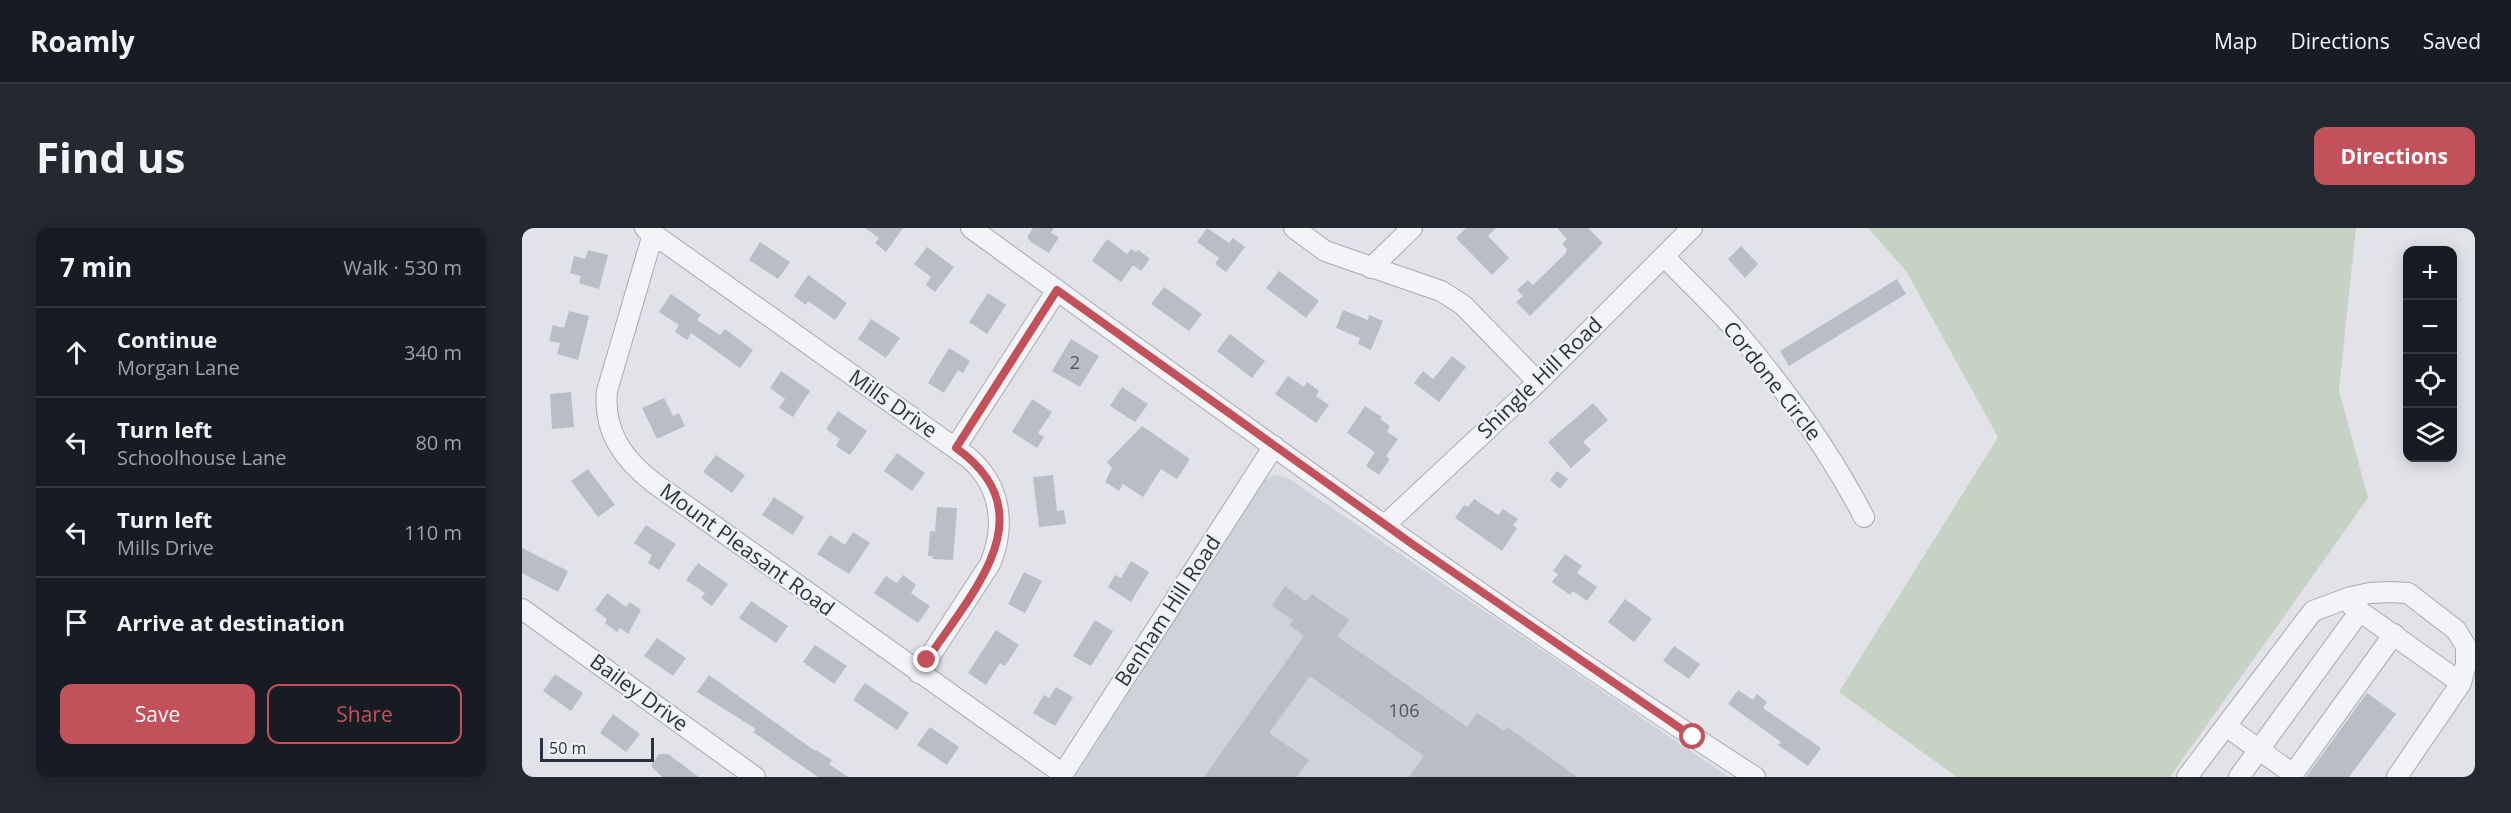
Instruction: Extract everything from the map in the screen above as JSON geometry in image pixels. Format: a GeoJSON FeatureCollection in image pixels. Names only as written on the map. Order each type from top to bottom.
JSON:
{"type":"FeatureCollection","features":[{"type":"Feature","properties":{"kind":"street"},"geometry":{"type":"LineString","coordinates":[[971,228],[1385,525],[1649,708],[1755,777]]}},
{"type":"Feature","properties":{"kind":"street"},"geometry":{"type":"LineString","coordinates":[[1294,228],[1325,251],[1441,291],[1462,305],[1538,382]]}},
{"type":"Feature","properties":{"kind":"street"},"geometry":{"type":"LineString","coordinates":[[1371,268],[1412,228]]}},
{"type":"Feature","properties":{"kind":"street","name":"Shingle Hill Road"},"geometry":{"type":"LineString","coordinates":[[1385,525],[1538,382],[1692,228]]}},
{"type":"Feature","properties":{"kind":"street","name":"Mills Drive"},"geometry":{"type":"LineString","coordinates":[[649,231],[956,448],[977,465],[994,492],[999,507],[999,536],[990,564],[919,673]]}},
{"type":"Feature","properties":{"kind":"street","name":"Mount Pleasant Road"},"geometry":{"type":"LineString","coordinates":[[649,231],[608,390],[606,406],[608,422],[625,457],[654,483],[1062,776]]}},
{"type":"Feature","properties":{"kind":"street","name":"Cordone Circle"},"geometry":{"type":"LineString","coordinates":[[1664,256],[1736,331],[1796,405],[1841,473],[1864,517]]}},
{"type":"Feature","properties":{"kind":"street"},"geometry":{"type":"LineString","coordinates":[[956,448],[1057,290]]}},
{"type":"Feature","properties":{"kind":"street","name":"Benham Hill Road"},"geometry":{"type":"LineString","coordinates":[[1062,776],[1274,446]]}},
{"type":"Feature","properties":{"kind":"street"},"geometry":{"type":"LineString","coordinates":[[2187,777],[2313,611],[2370,592],[2408,593],[2456,630],[2466,646],[2466,664],[2461,683],[2397,777]]}},
{"type":"Feature","properties":{"kind":"street"},"geometry":{"type":"LineString","coordinates":[[2343,600],[2461,683]]}},
{"type":"Feature","properties":{"kind":"street","name":"Bailey Drive"},"geometry":{"type":"LineString","coordinates":[[522,609],[755,777]]}},
{"type":"Feature","properties":{"kind":"street"},"geometry":{"type":"LineString","coordinates":[[2239,777],[2360,611]]}},
{"type":"Feature","properties":{"kind":"street"},"geometry":{"type":"LineString","coordinates":[[2226,726],[2293,774],[2394,634]]}},
{"type":"Feature","properties":{"kind":"shaded area"},"geometry":{"type":"Polygon","coordinates":[[[1274,475],[1288,478],[1729,777],[1075,777],[1262,482],[1274,475]]]}},
{"type":"Feature","properties":{"kind":"green space"},"geometry":{"type":"Polygon","coordinates":[[[1868,228],[2356,228],[2339,390],[2368,498],[2170,777],[1957,777],[1839,692],[1998,437],[1906,271],[1868,228]]]}},
{"type":"Feature","properties":{"kind":"building"},"geometry":{"type":"Polygon","coordinates":[[[865,228],[903,228],[886,252],[875,243],[879,238],[865,228]]]}},
{"type":"Feature","properties":{"kind":"building"},"geometry":{"type":"Polygon","coordinates":[[[1033,228],[1054,228],[1051,233],[1059,237],[1049,253],[1027,237],[1033,228]]]}},
{"type":"Feature","properties":{"kind":"building"},"geometry":{"type":"Polygon","coordinates":[[[1207,228],[1229,243],[1233,238],[1245,247],[1226,272],[1215,264],[1219,258],[1197,242],[1207,228]]]}},
{"type":"Feature","properties":{"kind":"building"},"geometry":{"type":"Polygon","coordinates":[[[1466,228],[1496,228],[1488,236],[1509,258],[1492,275],[1456,238],[1466,228]]]}},
{"type":"Feature","properties":{"kind":"building"},"geometry":{"type":"Polygon","coordinates":[[[1557,228],[1588,228],[1603,243],[1530,316],[1516,302],[1523,296],[1517,290],[1528,280],[1533,285],[1565,254],[1567,249],[1562,244],[1567,239],[1557,228]]]}},
{"type":"Feature","properties":{"kind":"building"},"geometry":{"type":"Polygon","coordinates":[[[1107,239],[1127,254],[1131,249],[1136,252],[1138,250],[1150,259],[1141,271],[1133,265],[1121,282],[1092,261],[1107,239]]]}},
{"type":"Feature","properties":{"kind":"building"},"geometry":{"type":"Polygon","coordinates":[[[760,242],[790,262],[778,279],[749,260],[760,242]]]}},
{"type":"Feature","properties":{"kind":"building"},"geometry":{"type":"Polygon","coordinates":[[[1741,246],[1758,264],[1745,278],[1728,259],[1741,246]]]}},
{"type":"Feature","properties":{"kind":"building"},"geometry":{"type":"Polygon","coordinates":[[[927,247],[954,267],[935,292],[926,285],[931,277],[914,264],[927,247]]]}},
{"type":"Feature","properties":{"kind":"building"},"geometry":{"type":"Polygon","coordinates":[[[588,250],[608,255],[599,289],[579,283],[581,276],[570,273],[574,256],[585,259],[588,250]]]}},
{"type":"Feature","properties":{"kind":"building"},"geometry":{"type":"Polygon","coordinates":[[[1279,271],[1319,301],[1306,318],[1266,288],[1279,271]]]}},
{"type":"Feature","properties":{"kind":"building"},"geometry":{"type":"Polygon","coordinates":[[[808,275],[847,303],[835,320],[808,301],[806,305],[794,296],[808,275]]]}},
{"type":"Feature","properties":{"kind":"building"},"geometry":{"type":"Polygon","coordinates":[[[1897,279],[1906,294],[1789,366],[1780,351],[1897,279]]]}},
{"type":"Feature","properties":{"kind":"building"},"geometry":{"type":"Polygon","coordinates":[[[1164,287],[1202,314],[1189,331],[1151,304],[1164,287]]]}},
{"type":"Feature","properties":{"kind":"building"},"geometry":{"type":"Polygon","coordinates":[[[988,293],[1006,305],[987,334],[969,322],[988,293]]]}},
{"type":"Feature","properties":{"kind":"building"},"geometry":{"type":"Polygon","coordinates":[[[671,294],[701,315],[697,320],[720,335],[725,329],[753,350],[740,368],[691,333],[687,340],[675,332],[679,325],[659,312],[671,294]]]}},
{"type":"Feature","properties":{"kind":"building"},"geometry":{"type":"Polygon","coordinates":[[[1343,310],[1368,320],[1369,315],[1383,321],[1371,350],[1358,344],[1360,338],[1336,328],[1343,310]]]}},
{"type":"Feature","properties":{"kind":"building"},"geometry":{"type":"Polygon","coordinates":[[[569,311],[589,316],[578,360],[557,354],[560,343],[549,341],[553,325],[564,328],[569,311]]]}},
{"type":"Feature","properties":{"kind":"building"},"geometry":{"type":"Polygon","coordinates":[[[871,319],[900,338],[886,358],[858,339],[871,319]]]}},
{"type":"Feature","properties":{"kind":"building"},"geometry":{"type":"Polygon","coordinates":[[[1230,334],[1265,361],[1252,378],[1217,351],[1230,334]]]}},
{"type":"Feature","properties":{"kind":"building"},"geometry":{"type":"Polygon","coordinates":[[[1071,339],[1099,356],[1080,387],[1052,371],[1071,339]]]}},
{"type":"Feature","properties":{"kind":"building"},"geometry":{"type":"Polygon","coordinates":[[[949,348],[970,361],[963,373],[958,370],[944,393],[928,383],[949,348]]]}},
{"type":"Feature","properties":{"kind":"building"},"geometry":{"type":"Polygon","coordinates":[[[1452,356],[1466,367],[1439,402],[1414,383],[1423,371],[1433,379],[1452,356]]]}},
{"type":"Feature","properties":{"kind":"building"},"geometry":{"type":"Polygon","coordinates":[[[781,371],[810,391],[793,417],[779,408],[785,399],[770,388],[781,371]]]}},
{"type":"Feature","properties":{"kind":"building"},"geometry":{"type":"Polygon","coordinates":[[[1288,376],[1304,387],[1307,382],[1319,391],[1316,396],[1329,405],[1316,423],[1275,394],[1288,376]]]}},
{"type":"Feature","properties":{"kind":"building"},"geometry":{"type":"Polygon","coordinates":[[[1122,387],[1148,404],[1135,422],[1110,406],[1122,387]]]}},
{"type":"Feature","properties":{"kind":"building"},"geometry":{"type":"Polygon","coordinates":[[[571,392],[574,427],[552,429],[550,394],[571,392]]]}},
{"type":"Feature","properties":{"kind":"building"},"geometry":{"type":"Polygon","coordinates":[[[664,398],[673,416],[679,413],[685,426],[657,439],[642,408],[664,398]]]}},
{"type":"Feature","properties":{"kind":"building"},"geometry":{"type":"Polygon","coordinates":[[[1032,399],[1052,412],[1038,433],[1044,437],[1037,448],[1012,432],[1032,399]]]}},
{"type":"Feature","properties":{"kind":"building"},"geometry":{"type":"Polygon","coordinates":[[[1593,403],[1608,420],[1583,442],[1591,450],[1571,468],[1548,442],[1593,403]]]}},
{"type":"Feature","properties":{"kind":"building"},"geometry":{"type":"Polygon","coordinates":[[[1365,406],[1382,417],[1380,419],[1390,426],[1387,432],[1398,439],[1386,456],[1390,459],[1379,475],[1366,466],[1375,452],[1347,433],[1365,406]]]}},
{"type":"Feature","properties":{"kind":"building"},"geometry":{"type":"Polygon","coordinates":[[[838,411],[867,431],[850,455],[836,446],[840,439],[826,429],[838,411]]]}},
{"type":"Feature","properties":{"kind":"building"},"geometry":{"type":"Polygon","coordinates":[[[1142,426],[1190,459],[1177,479],[1161,469],[1143,497],[1123,484],[1119,491],[1105,482],[1112,468],[1107,462],[1142,426]]]}},
{"type":"Feature","properties":{"kind":"building"},"geometry":{"type":"Polygon","coordinates":[[[897,453],[925,473],[912,491],[884,471],[897,453]]]}},
{"type":"Feature","properties":{"kind":"building"},"geometry":{"type":"Polygon","coordinates":[[[716,455],[745,475],[732,493],[703,472],[716,455]]]}},
{"type":"Feature","properties":{"kind":"building"},"geometry":{"type":"Polygon","coordinates":[[[588,469],[615,505],[598,517],[571,481],[588,469]]]}},
{"type":"Feature","properties":{"kind":"building"},"geometry":{"type":"Polygon","coordinates":[[[1557,471],[1568,479],[1560,489],[1550,480],[1557,471]]]}},
{"type":"Feature","properties":{"kind":"building"},"geometry":{"type":"Polygon","coordinates":[[[1053,475],[1057,511],[1064,510],[1066,524],[1039,527],[1033,477],[1053,475]]]}},
{"type":"Feature","properties":{"kind":"building"},"geometry":{"type":"Polygon","coordinates":[[[774,497],[804,517],[793,535],[762,515],[774,497]]]}},
{"type":"Feature","properties":{"kind":"building"},"geometry":{"type":"Polygon","coordinates":[[[1474,499],[1498,515],[1503,509],[1518,519],[1513,525],[1517,528],[1502,551],[1455,518],[1464,505],[1468,507],[1474,499]]]}},
{"type":"Feature","properties":{"kind":"building"},"geometry":{"type":"Polygon","coordinates":[[[937,507],[957,508],[953,560],[933,559],[932,556],[928,556],[930,531],[935,532],[937,507]]]}},
{"type":"Feature","properties":{"kind":"building"},"geometry":{"type":"Polygon","coordinates":[[[646,525],[676,544],[659,570],[648,563],[652,555],[634,543],[646,525]]]}},
{"type":"Feature","properties":{"kind":"building"},"geometry":{"type":"Polygon","coordinates":[[[853,532],[870,543],[849,574],[817,554],[830,535],[845,545],[853,532]]]}},
{"type":"Feature","properties":{"kind":"building"},"geometry":{"type":"Polygon","coordinates":[[[522,548],[568,571],[558,592],[522,573],[522,548]]]}},
{"type":"Feature","properties":{"kind":"building"},"geometry":{"type":"Polygon","coordinates":[[[1565,554],[1582,566],[1577,573],[1597,587],[1587,601],[1573,591],[1570,595],[1552,582],[1558,574],[1553,571],[1565,554]]]}},
{"type":"Feature","properties":{"kind":"building"},"geometry":{"type":"Polygon","coordinates":[[[1131,561],[1149,572],[1131,602],[1108,587],[1115,575],[1121,578],[1131,561]]]}},
{"type":"Feature","properties":{"kind":"building"},"geometry":{"type":"Polygon","coordinates":[[[698,563],[728,584],[712,606],[701,598],[705,593],[686,580],[698,563]]]}},
{"type":"Feature","properties":{"kind":"building"},"geometry":{"type":"Polygon","coordinates":[[[1024,572],[1042,581],[1025,613],[1008,604],[1024,572]]]}},
{"type":"Feature","properties":{"kind":"building"},"geometry":{"type":"Polygon","coordinates":[[[903,575],[916,585],[911,593],[930,606],[918,623],[874,593],[886,576],[897,583],[903,575]]]}},
{"type":"Feature","properties":{"kind":"building"},"geometry":{"type":"Polygon","coordinates":[[[1285,586],[1306,601],[1312,594],[1349,620],[1337,636],[1467,727],[1477,713],[1504,731],[1507,727],[1577,777],[1409,777],[1424,756],[1310,676],[1269,733],[1309,760],[1297,777],[1204,777],[1304,636],[1289,625],[1293,620],[1272,606],[1285,586]]]}},
{"type":"Feature","properties":{"kind":"building"},"geometry":{"type":"Polygon","coordinates":[[[607,593],[626,607],[630,602],[641,610],[628,634],[620,628],[617,632],[605,623],[607,619],[595,610],[607,593]]]}},
{"type":"Feature","properties":{"kind":"building"},"geometry":{"type":"Polygon","coordinates":[[[1625,599],[1652,619],[1634,642],[1608,622],[1625,599]]]}},
{"type":"Feature","properties":{"kind":"building"},"geometry":{"type":"Polygon","coordinates":[[[751,601],[788,626],[776,643],[739,618],[751,601]]]}},
{"type":"Feature","properties":{"kind":"building"},"geometry":{"type":"Polygon","coordinates":[[[1095,620],[1113,631],[1091,666],[1073,656],[1095,620]]]}},
{"type":"Feature","properties":{"kind":"building"},"geometry":{"type":"Polygon","coordinates":[[[996,630],[1019,645],[1005,666],[1000,663],[986,685],[968,673],[996,630]]]}},
{"type":"Feature","properties":{"kind":"building"},"geometry":{"type":"Polygon","coordinates":[[[657,638],[686,658],[673,676],[644,656],[657,638]]]}},
{"type":"Feature","properties":{"kind":"building"},"geometry":{"type":"Polygon","coordinates":[[[815,645],[847,666],[834,684],[803,662],[815,645]]]}},
{"type":"Feature","properties":{"kind":"building"},"geometry":{"type":"Polygon","coordinates":[[[1674,646],[1700,664],[1689,679],[1663,661],[1674,646]]]}},
{"type":"Feature","properties":{"kind":"building"},"geometry":{"type":"Polygon","coordinates":[[[555,674],[583,693],[571,711],[543,691],[555,674]]]}},
{"type":"Feature","properties":{"kind":"building"},"geometry":{"type":"Polygon","coordinates":[[[709,675],[815,751],[832,760],[829,764],[848,777],[818,777],[753,732],[756,729],[697,692],[709,675]]]}},
{"type":"Feature","properties":{"kind":"building"},"geometry":{"type":"Polygon","coordinates":[[[865,683],[909,713],[897,730],[853,700],[865,683]]]}},
{"type":"Feature","properties":{"kind":"building"},"geometry":{"type":"Polygon","coordinates":[[[1056,687],[1073,697],[1055,726],[1033,713],[1044,695],[1049,698],[1056,687]]]}},
{"type":"Feature","properties":{"kind":"building"},"geometry":{"type":"Polygon","coordinates":[[[1738,690],[1753,700],[1757,694],[1767,702],[1763,708],[1821,748],[1808,766],[1778,745],[1781,742],[1728,704],[1738,690]]]}},
{"type":"Feature","properties":{"kind":"building"},"geometry":{"type":"Polygon","coordinates":[[[2367,693],[2396,714],[2349,777],[2306,777],[2367,693]]]}},
{"type":"Feature","properties":{"kind":"building"},"geometry":{"type":"Polygon","coordinates":[[[613,714],[640,734],[626,752],[600,733],[613,714]]]}},
{"type":"Feature","properties":{"kind":"building"},"geometry":{"type":"Polygon","coordinates":[[[930,727],[959,747],[947,765],[917,745],[930,727]]]}},
{"type":"Feature","properties":{"kind":"building"},"geometry":{"type":"Polygon","coordinates":[[[659,754],[668,754],[699,777],[662,777],[651,766],[659,754]]]}},
{"type":"Feature","properties":{"kind":"route"},"geometry":{"type":"LineString","coordinates":[[927,660],[990,564],[999,536],[999,507],[994,492],[977,465],[956,448],[1057,290],[1331,487],[1693,737]]}}]}
